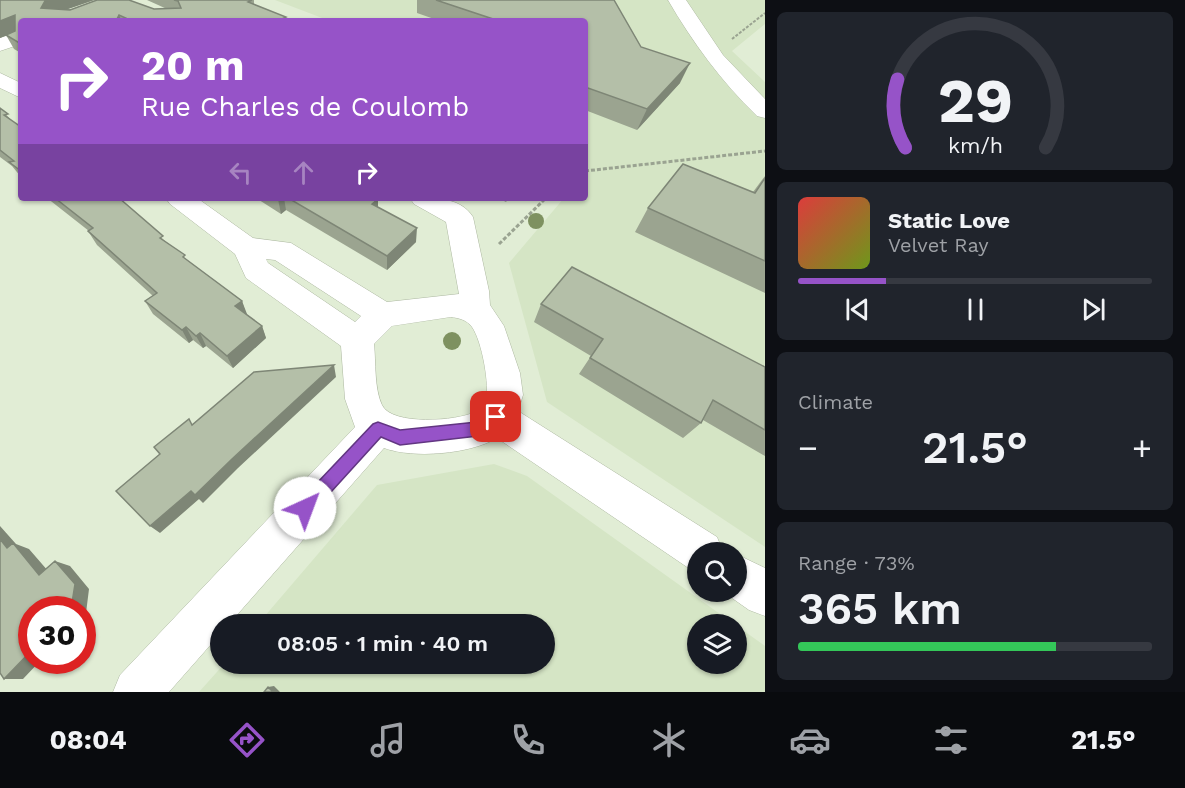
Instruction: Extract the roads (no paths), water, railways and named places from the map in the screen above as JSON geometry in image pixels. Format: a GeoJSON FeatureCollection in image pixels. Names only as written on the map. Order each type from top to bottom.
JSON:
{"type":"FeatureCollection","features":[{"type":"Feature","properties":{"kind":"street"},"geometry":{"type":"LineString","coordinates":[[677,0],[701,43],[739,88],[765,111]]}},
{"type":"Feature","properties":{"kind":"street"},"geometry":{"type":"LineString","coordinates":[[0,45],[18,38]]}},
{"type":"Feature","properties":{"kind":"street"},"geometry":{"type":"LineString","coordinates":[[0,79],[18,90]]}},
{"type":"Feature","properties":{"kind":"street"},"geometry":{"type":"LineString","coordinates":[[183,201],[247,248],[256,270],[357,340],[366,413],[378,429],[400,438],[478,429],[490,424],[496,417],[506,396],[505,380],[487,323],[474,310],[451,305],[383,315],[357,340]]}},
{"type":"Feature","properties":{"kind":"street"},"geometry":{"type":"LineString","coordinates":[[429,201],[459,217],[474,291],[474,310]]}},
{"type":"Feature","properties":{"kind":"street"},"geometry":{"type":"LineString","coordinates":[[247,248],[281,250],[383,315]]}},
{"type":"Feature","properties":{"kind":"street"},"geometry":{"type":"LineString","coordinates":[[496,417],[687,542]]}},
{"type":"Feature","properties":{"kind":"street"},"geometry":{"type":"LineString","coordinates":[[137,692],[378,429]]}},
{"type":"Feature","properties":{"kind":"street"},"geometry":{"type":"LineString","coordinates":[[747,582],[765,594]]}}]}
